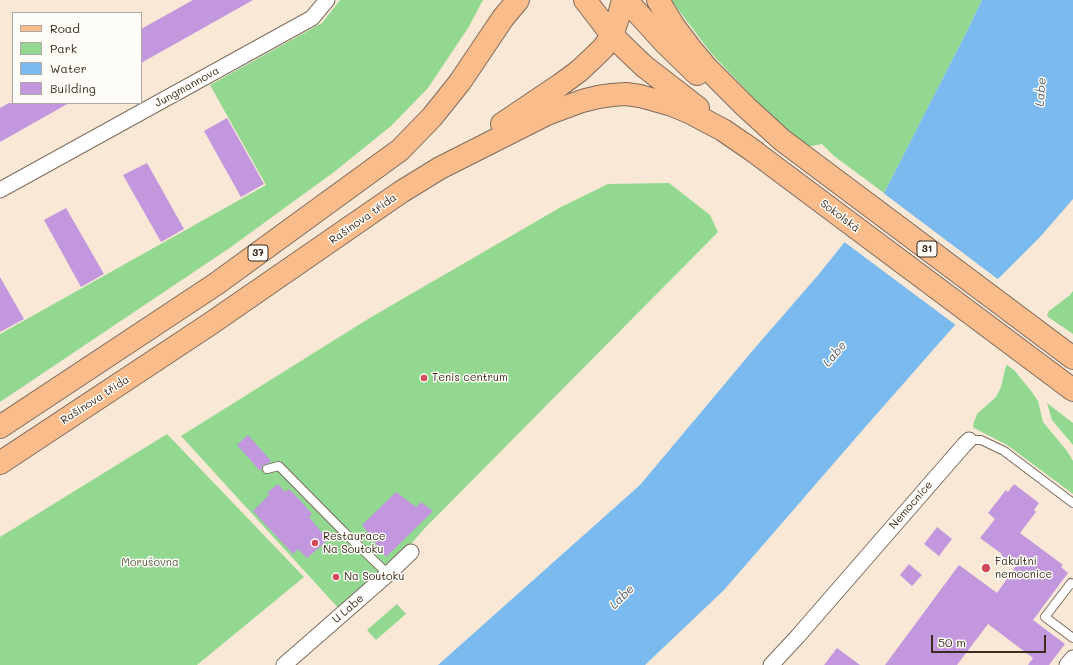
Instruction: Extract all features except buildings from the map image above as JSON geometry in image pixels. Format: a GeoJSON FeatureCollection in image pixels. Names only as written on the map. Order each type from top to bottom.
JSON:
{"type":"FeatureCollection","features":[{"type":"Feature","properties":{"kind":"main road"},"geometry":{"type":"LineString","coordinates":[[485,45],[497,23],[506,0]]}},
{"type":"Feature","properties":{"kind":"main road"},"geometry":{"type":"LineString","coordinates":[[485,45],[518,0]]}},
{"type":"Feature","properties":{"kind":"main road","name":"31"},"geometry":{"type":"LineString","coordinates":[[585,0],[612,34]]}},
{"type":"Feature","properties":{"kind":"main road"},"geometry":{"type":"LineString","coordinates":[[440,168],[580,71],[604,47],[612,34],[624,0],[704,81],[742,112],[782,140]]}},
{"type":"Feature","properties":{"kind":"main road","name":"31"},"geometry":{"type":"LineString","coordinates":[[658,0],[673,25],[706,67],[782,140],[1073,358]]}},
{"type":"Feature","properties":{"kind":"main road","name":"Sokolská"},"geometry":{"type":"LineString","coordinates":[[612,34],[645,67],[681,96],[1073,390]]}},
{"type":"Feature","properties":{"kind":"main road","name":"37"},"geometry":{"type":"LineString","coordinates":[[0,427],[216,284],[400,150],[432,117],[460,82],[485,45]]}},
{"type":"Feature","properties":{"kind":"main road","name":"Rašínova třída"},"geometry":{"type":"LineString","coordinates":[[0,463],[210,324],[390,200],[440,168],[547,114],[582,101],[612,95],[626,94],[640,96],[672,105],[704,120],[755,152]]}},
{"type":"Feature","properties":{"kind":"street","name":"Jungmannova"},"geometry":{"type":"LineString","coordinates":[[0,190],[312,18],[327,0]]}},
{"type":"Feature","properties":{"kind":"street","name":"Nemocnice"},"geometry":{"type":"LineString","coordinates":[[772,665],[958,450],[969,440]]}},
{"type":"Feature","properties":{"kind":"street","name":"U Labe"},"geometry":{"type":"LineString","coordinates":[[284,665],[411,552]]}},
{"type":"Feature","properties":{"kind":"street"},"geometry":{"type":"LineString","coordinates":[[1067,665],[1073,658]]}},
{"type":"Feature","properties":{"kind":"lane","name":"Nemocnice"},"geometry":{"type":"LineString","coordinates":[[969,440],[981,440],[1004,451],[1073,503]]}},
{"type":"Feature","properties":{"kind":"lane"},"geometry":{"type":"LineString","coordinates":[[267,469],[279,466],[388,574]]}},
{"type":"Feature","properties":{"kind":"lane"},"geometry":{"type":"LineString","coordinates":[[1073,584],[1071,583],[1045,617],[1073,638]]}},
{"type":"Feature","properties":{"kind":"green space"},"geometry":{"type":"Polygon","coordinates":[[[340,0],[483,0],[468,28],[428,88],[391,126],[334,172],[231,247],[0,402],[0,334],[266,185],[210,85],[322,23],[340,0]]]}},
{"type":"Feature","properties":{"kind":"green space"},"geometry":{"type":"Polygon","coordinates":[[[671,0],[982,0],[884,193],[834,156],[822,144],[806,147],[768,113],[711,53],[671,0]]]}},
{"type":"Feature","properties":{"kind":"green space","name":"Tenis centrum"},"geometry":{"type":"Polygon","coordinates":[[[669,183],[710,215],[718,232],[424,529],[389,569],[341,611],[181,436],[368,319],[561,207],[608,184],[669,183]]]}},
{"type":"Feature","properties":{"kind":"green space"},"geometry":{"type":"Polygon","coordinates":[[[1073,291],[1073,334],[1047,315],[1049,311],[1073,291]]]}},
{"type":"Feature","properties":{"kind":"green space"},"geometry":{"type":"Polygon","coordinates":[[[1007,365],[1014,370],[1032,392],[1038,401],[1043,422],[1067,451],[1073,461],[1073,494],[1007,445],[974,428],[973,426],[977,414],[996,397],[1001,387],[1007,365]]]}},
{"type":"Feature","properties":{"kind":"green space"},"geometry":{"type":"Polygon","coordinates":[[[1047,403],[1073,423],[1073,445],[1052,420],[1047,403]]]}},
{"type":"Feature","properties":{"kind":"green space","name":"Morušovna"},"geometry":{"type":"Polygon","coordinates":[[[167,434],[304,577],[197,665],[0,665],[0,537],[167,434]]]}},
{"type":"Feature","properties":{"kind":"green space"},"geometry":{"type":"Polygon","coordinates":[[[397,604],[406,614],[376,640],[367,630],[397,604]]]}},
{"type":"Feature","properties":{"kind":"water","name":"Labe"},"geometry":{"type":"Polygon","coordinates":[[[982,0],[1073,0],[1073,199],[1041,236],[955,325],[724,590],[645,665],[438,665],[640,485],[819,274],[884,193],[982,0]]]}},
{"type":"Feature","properties":{"kind":"pier"},"geometry":{"type":"Polygon","coordinates":[[[882,192],[999,280],[957,326],[843,241],[882,192]]]}},
{"type":"Feature","properties":{"kind":"place","name":"Tenis centrum"},"geometry":{"type":"Point","coordinates":[424,378]}},
{"type":"Feature","properties":{"kind":"place","name":"Restaurace Na Soutoku"},"geometry":{"type":"Point","coordinates":[315,543]}},
{"type":"Feature","properties":{"kind":"place","name":"Fakultní nemocnice"},"geometry":{"type":"Point","coordinates":[986,568]}},
{"type":"Feature","properties":{"kind":"place","name":"Na Soutoku"},"geometry":{"type":"Point","coordinates":[336,577]}}]}
